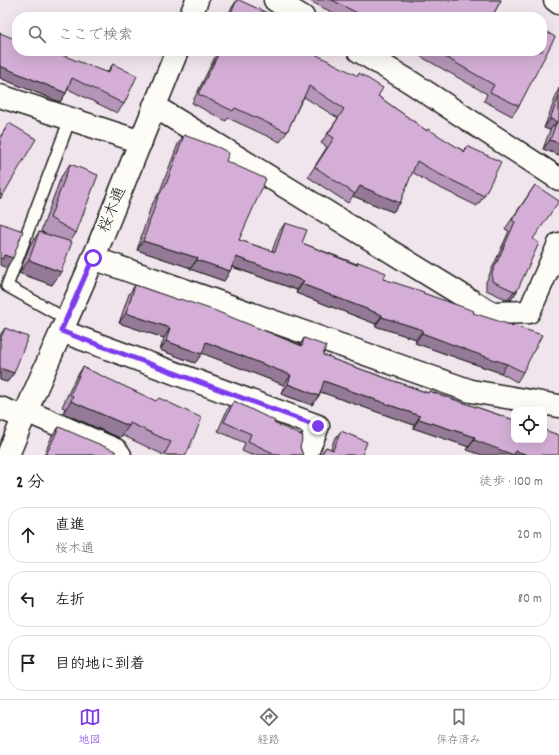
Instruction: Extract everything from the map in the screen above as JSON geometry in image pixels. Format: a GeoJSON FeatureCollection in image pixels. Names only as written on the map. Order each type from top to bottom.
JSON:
{"type":"FeatureCollection","features":[{"type":"Feature","properties":{"kind":"street"},"geometry":{"type":"LineString","coordinates":[[192,12],[197,0]]}},
{"type":"Feature","properties":{"kind":"street"},"geometry":{"type":"LineString","coordinates":[[275,0],[295,12]]}},
{"type":"Feature","properties":{"kind":"street"},"geometry":{"type":"LineString","coordinates":[[555,0],[559,3]]}},
{"type":"Feature","properties":{"kind":"street","name":"桜木通"},"geometry":{"type":"LineString","coordinates":[[8,455],[93,258],[175,56]]}},
{"type":"Feature","properties":{"kind":"street"},"geometry":{"type":"LineString","coordinates":[[367,56],[409,81],[559,179]]}},
{"type":"Feature","properties":{"kind":"street"},"geometry":{"type":"LineString","coordinates":[[0,96],[140,142]]}},
{"type":"Feature","properties":{"kind":"street"},"geometry":{"type":"LineString","coordinates":[[154,106],[491,313],[529,312],[559,244]]}},
{"type":"Feature","properties":{"kind":"street"},"geometry":{"type":"LineString","coordinates":[[93,258],[471,391],[559,406]]}},
{"type":"Feature","properties":{"kind":"street"},"geometry":{"type":"LineString","coordinates":[[63,325],[318,426],[306,455]]}},
{"type":"Feature","properties":{"kind":"street"},"geometry":{"type":"LineString","coordinates":[[0,408],[25,414],[116,450],[120,455]]}},
{"type":"Feature","properties":{"kind":"lane"},"geometry":{"type":"LineString","coordinates":[[63,325],[7,286],[70,119]]}},
{"type":"Feature","properties":{"kind":"building"},"geometry":{"type":"Polygon","coordinates":[[[237,0],[239,0],[265,12],[231,12],[237,0]]]}},
{"type":"Feature","properties":{"kind":"building"},"geometry":{"type":"Polygon","coordinates":[[[332,0],[501,0],[495,12],[355,12],[332,0]]]}},
{"type":"Feature","properties":{"kind":"building"},"geometry":{"type":"Polygon","coordinates":[[[547,32],[555,37],[547,52],[547,32]]]}},
{"type":"Feature","properties":{"kind":"building"},"geometry":{"type":"Polygon","coordinates":[[[0,33],[12,38],[12,56],[65,56],[108,73],[113,64],[137,76],[124,104],[72,78],[66,93],[0,66],[0,33]]]}},
{"type":"Feature","properties":{"kind":"building"},"geometry":{"type":"Polygon","coordinates":[[[217,56],[319,56],[358,76],[359,73],[383,88],[378,96],[427,131],[428,129],[465,152],[467,146],[501,162],[484,196],[437,173],[417,161],[400,203],[360,186],[355,194],[315,167],[334,138],[328,134],[344,109],[309,86],[287,132],[235,108],[233,111],[198,94],[217,56]]]}},
{"type":"Feature","properties":{"kind":"building"},"geometry":{"type":"Polygon","coordinates":[[[444,56],[545,56],[519,106],[490,92],[494,85],[444,56]]]}},
{"type":"Feature","properties":{"kind":"building"},"geometry":{"type":"Polygon","coordinates":[[[559,96],[559,143],[550,140],[557,121],[550,119],[559,96]]]}},
{"type":"Feature","properties":{"kind":"building"},"geometry":{"type":"Polygon","coordinates":[[[9,123],[36,139],[3,195],[0,194],[0,138],[9,123]]]}},
{"type":"Feature","properties":{"kind":"building"},"geometry":{"type":"Polygon","coordinates":[[[184,135],[220,148],[229,153],[226,161],[266,179],[239,240],[275,252],[285,223],[307,230],[302,243],[357,265],[358,262],[386,273],[383,279],[424,292],[423,293],[474,311],[473,313],[542,335],[523,372],[507,364],[422,333],[423,330],[382,317],[382,315],[302,284],[304,281],[236,257],[230,271],[197,260],[198,258],[143,241],[158,197],[167,182],[184,135]]]}},
{"type":"Feature","properties":{"kind":"building"},"geometry":{"type":"Polygon","coordinates":[[[70,164],[98,175],[76,233],[50,218],[70,164]]]}},
{"type":"Feature","properties":{"kind":"building"},"geometry":{"type":"Polygon","coordinates":[[[535,185],[559,201],[533,239],[539,243],[517,291],[514,291],[492,281],[492,273],[515,222],[512,220],[535,185]]]}},
{"type":"Feature","properties":{"kind":"building"},"geometry":{"type":"Polygon","coordinates":[[[0,223],[23,231],[13,258],[4,255],[3,259],[0,258],[0,223]]]}},
{"type":"Feature","properties":{"kind":"building"},"geometry":{"type":"Polygon","coordinates":[[[39,232],[72,242],[61,272],[29,260],[39,232]]]}},
{"type":"Feature","properties":{"kind":"building"},"geometry":{"type":"Polygon","coordinates":[[[135,285],[216,311],[302,346],[304,338],[326,346],[323,355],[333,358],[332,359],[428,393],[429,391],[511,419],[511,443],[547,443],[547,431],[559,435],[559,455],[529,455],[515,451],[514,455],[474,440],[475,437],[419,419],[420,416],[324,381],[319,396],[288,384],[291,375],[206,342],[202,354],[166,341],[170,328],[126,313],[135,285]]]}},
{"type":"Feature","properties":{"kind":"building"},"geometry":{"type":"Polygon","coordinates":[[[5,328],[28,337],[14,373],[0,368],[0,340],[5,328]]]}},
{"type":"Feature","properties":{"kind":"building"},"geometry":{"type":"Polygon","coordinates":[[[83,367],[156,401],[159,398],[202,418],[186,455],[164,455],[171,442],[130,423],[129,426],[71,401],[73,396],[70,395],[83,367]]]}},
{"type":"Feature","properties":{"kind":"building"},"geometry":{"type":"Polygon","coordinates":[[[234,401],[275,421],[274,423],[303,436],[300,447],[304,455],[277,455],[248,441],[251,434],[224,422],[234,401]]]}},
{"type":"Feature","properties":{"kind":"building"},"geometry":{"type":"Polygon","coordinates":[[[59,427],[115,451],[115,455],[46,455],[59,427]]]}},
{"type":"Feature","properties":{"kind":"building"},"geometry":{"type":"Polygon","coordinates":[[[341,431],[367,442],[362,455],[321,455],[326,447],[333,450],[341,431]]]}},
{"type":"Feature","properties":{"kind":"route"},"geometry":{"type":"LineString","coordinates":[[93,258],[61,331],[318,426]]}}]}
